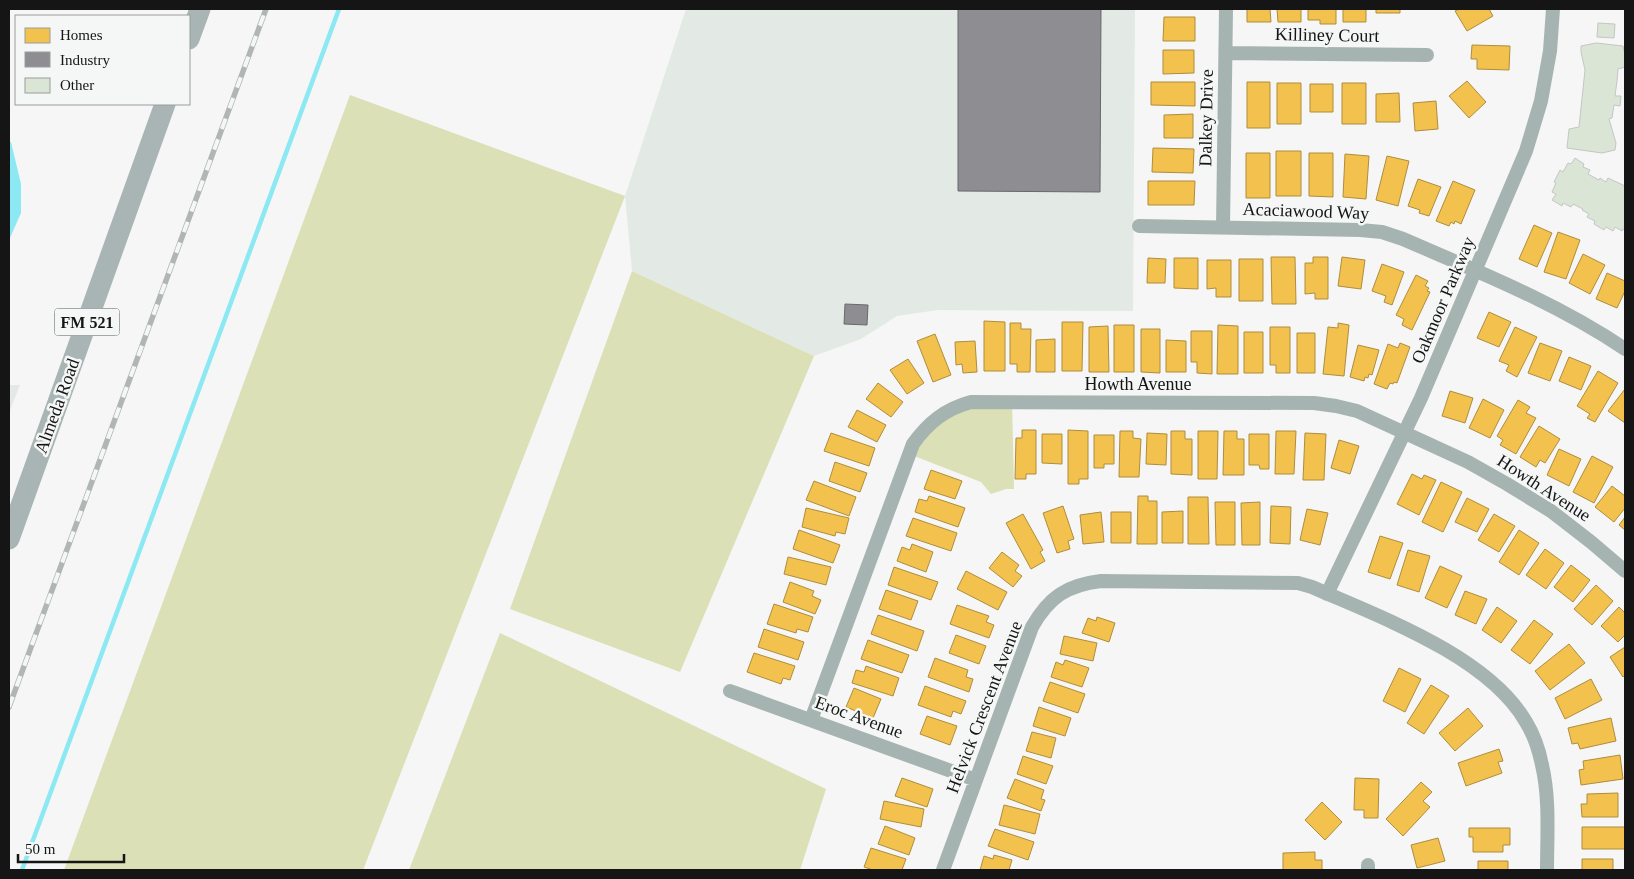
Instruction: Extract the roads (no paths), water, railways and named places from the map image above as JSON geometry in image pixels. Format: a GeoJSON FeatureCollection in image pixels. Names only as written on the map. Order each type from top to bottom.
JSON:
{"type":"FeatureCollection","features":[{"type":"Feature","properties":{"kind":"main road"},"geometry":{"type":"LineString","coordinates":[[190,36],[200,9]]}},
{"type":"Feature","properties":{"kind":"main road","name":"Almeda Road"},"geometry":{"type":"LineString","coordinates":[[9,539],[165,105]]}},
{"type":"Feature","properties":{"kind":"street","name":"Dalkey Drive"},"geometry":{"type":"LineString","coordinates":[[1223,227],[1226,9]]}},
{"type":"Feature","properties":{"kind":"street","name":"Oakmoor Parkway"},"geometry":{"type":"LineString","coordinates":[[1327,594],[1405,433],[1526,151],[1541,100],[1550,51],[1553,9]]}},
{"type":"Feature","properties":{"kind":"street","name":"Killiney Court"},"geometry":{"type":"LineString","coordinates":[[1226,52],[1427,55]]}},
{"type":"Feature","properties":{"kind":"street","name":"Acaciawood Way"},"geometry":{"type":"LineString","coordinates":[[1139,226],[1382,232],[1403,239],[1538,300],[1625,348]]}},
{"type":"Feature","properties":{"kind":"street","name":"Howth Avenue"},"geometry":{"type":"LineString","coordinates":[[811,720],[913,444],[930,424],[950,409],[971,402],[1314,403],[1357,411],[1468,462],[1507,484],[1551,511],[1591,542],[1625,572]]}},
{"type":"Feature","properties":{"kind":"street","name":"Helvick Crescent Avenue"},"geometry":{"type":"LineString","coordinates":[[943,870],[1032,627],[1041,611],[1053,598],[1069,588],[1084,583],[1101,581],[1298,583],[1327,594],[1419,636],[1472,667],[1494,684],[1512,702],[1527,723],[1542,765],[1547,812],[1547,870]]}},
{"type":"Feature","properties":{"kind":"street","name":"Eroc Avenue"},"geometry":{"type":"LineString","coordinates":[[730,690],[976,780]]}},
{"type":"Feature","properties":{"kind":"water"},"geometry":{"type":"Polygon","coordinates":[[[9,142],[11,142],[21,184],[21,213],[9,240],[9,142]]]}},
{"type":"Feature","properties":{"kind":"waterway"},"geometry":{"type":"LineString","coordinates":[[22,870],[339,9]]}},
{"type":"Feature","properties":{"kind":"railway"},"geometry":{"type":"LineString","coordinates":[[9,707],[266,9]]}}]}
